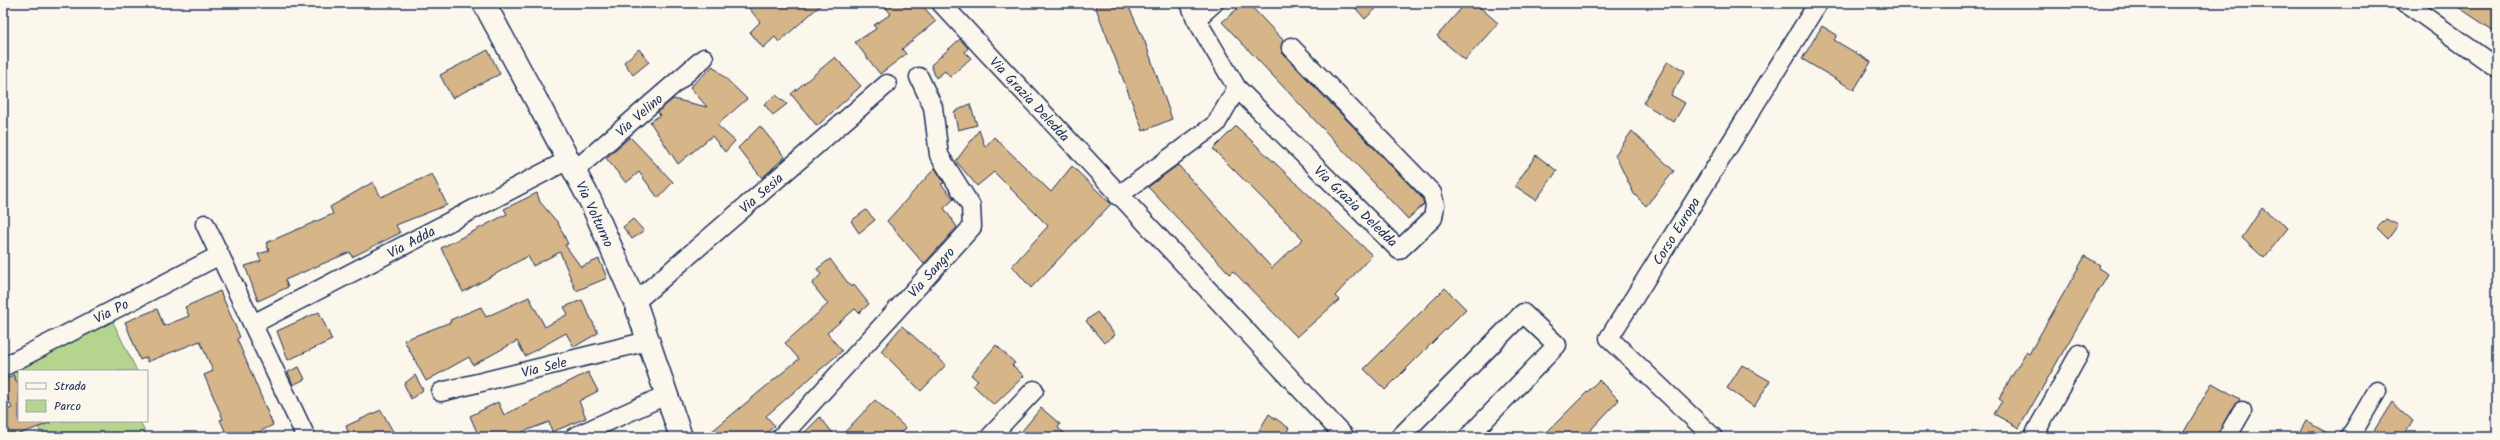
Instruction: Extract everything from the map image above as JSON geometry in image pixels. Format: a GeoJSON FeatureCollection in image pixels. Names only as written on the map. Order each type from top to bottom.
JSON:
{"type":"FeatureCollection","features":[{"type":"Feature","properties":{"kind":"street","name":"Via Volturno"},"geometry":{"type":"LineString","coordinates":[[484,3],[591,202],[635,302],[681,437]]}},
{"type":"Feature","properties":{"kind":"street","name":"Via Grazia Deledda"},"geometry":{"type":"LineString","coordinates":[[941,3],[1118,196],[1345,437]]}},
{"type":"Feature","properties":{"kind":"street","name":"Via Grazia Deledda"},"geometry":{"type":"LineString","coordinates":[[1190,3],[1196,19],[1237,88],[1399,250],[1434,218],[1435,205],[1432,193],[1291,47]]}},
{"type":"Feature","properties":{"kind":"street"},"geometry":{"type":"LineString","coordinates":[[1196,19],[1214,3]]}},
{"type":"Feature","properties":{"kind":"street","name":"Corso Europa"},"geometry":{"type":"LineString","coordinates":[[1713,437],[1609,338],[1818,3]]}},
{"type":"Feature","properties":{"kind":"street"},"geometry":{"type":"LineString","coordinates":[[2406,3],[2497,68]]}},
{"type":"Feature","properties":{"kind":"street","name":"Via Velino"},"geometry":{"type":"LineString","coordinates":[[571,165],[704,58]]}},
{"type":"Feature","properties":{"kind":"street","name":"Via Sangro"},"geometry":{"type":"LineString","coordinates":[[781,437],[972,227],[970,206],[940,155],[933,107],[919,77]]}},
{"type":"Feature","properties":{"kind":"street","name":"Via Sesia"},"geometry":{"type":"LineString","coordinates":[[635,302],[887,84]]}},
{"type":"Feature","properties":{"kind":"street"},"geometry":{"type":"LineString","coordinates":[[1118,196],[1216,124],[1237,88]]}},
{"type":"Feature","properties":{"kind":"street","name":"Via Adda"},"geometry":{"type":"LineString","coordinates":[[253,324],[571,165]]}},
{"type":"Feature","properties":{"kind":"street"},"geometry":{"type":"LineString","coordinates":[[205,224],[306,437]]}},
{"type":"Feature","properties":{"kind":"street","name":"Via Po"},"geometry":{"type":"LineString","coordinates":[[3,367],[220,255]]}},
{"type":"Feature","properties":{"kind":"street"},"geometry":{"type":"LineString","coordinates":[[1400,437],[1523,313],[1557,345],[1468,437]]}},
{"type":"Feature","properties":{"kind":"street","name":"Via Sele"},"geometry":{"type":"LineString","coordinates":[[441,392],[648,341]]}},
{"type":"Feature","properties":{"kind":"street"},"geometry":{"type":"LineString","coordinates":[[2033,437],[2079,354]]}},
{"type":"Feature","properties":{"kind":"street"},"geometry":{"type":"LineString","coordinates":[[990,437],[1034,390]]}},
{"type":"Feature","properties":{"kind":"street"},"geometry":{"type":"LineString","coordinates":[[2350,437],[2376,391]]}},
{"type":"Feature","properties":{"kind":"street"},"geometry":{"type":"LineString","coordinates":[[574,437],[666,394]]}},
{"type":"Feature","properties":{"kind":"street"},"geometry":{"type":"LineString","coordinates":[[2227,437],[2242,411]]}},
{"type":"Feature","properties":{"kind":"green space"},"geometry":{"type":"Polygon","coordinates":[[[106,308],[137,370],[18,370],[18,385],[5,357],[106,308]]]}},
{"type":"Feature","properties":{"kind":"green space"},"geometry":{"type":"Polygon","coordinates":[[[36,422],[140,422],[147,437],[30,437],[41,433],[36,422]]]}},
{"type":"Feature","properties":{"kind":"building"},"geometry":{"type":"Polygon","coordinates":[[[745,3],[823,3],[779,42],[775,37],[763,48],[750,32],[760,22],[745,3]]]}},
{"type":"Feature","properties":{"kind":"building"},"geometry":{"type":"Polygon","coordinates":[[[882,3],[920,3],[936,21],[902,49],[906,54],[880,74],[855,42],[876,29],[874,25],[891,14],[882,3]]]}},
{"type":"Feature","properties":{"kind":"building"},"geometry":{"type":"Polygon","coordinates":[[[1094,3],[1127,3],[1145,42],[1172,119],[1143,131],[1094,3]]]}},
{"type":"Feature","properties":{"kind":"building"},"geometry":{"type":"Polygon","coordinates":[[[1244,3],[1248,3],[1283,40],[1281,49],[1283,54],[1422,198],[1424,204],[1408,219],[1222,22],[1244,3]]]}},
{"type":"Feature","properties":{"kind":"building"},"geometry":{"type":"Polygon","coordinates":[[[1351,3],[1382,3],[1365,19],[1351,3]]]}},
{"type":"Feature","properties":{"kind":"building"},"geometry":{"type":"Polygon","coordinates":[[[1466,3],[1475,3],[1498,23],[1465,60],[1437,36],[1466,3]]]}},
{"type":"Feature","properties":{"kind":"building"},"geometry":{"type":"Polygon","coordinates":[[[2452,3],[2492,3],[2497,6],[2497,33],[2452,3]]]}},
{"type":"Feature","properties":{"kind":"building"},"geometry":{"type":"Polygon","coordinates":[[[1822,26],[1837,35],[1834,40],[1871,62],[1854,90],[1802,59],[1822,26]]]}},
{"type":"Feature","properties":{"kind":"building"},"geometry":{"type":"Polygon","coordinates":[[[960,39],[968,48],[965,52],[971,58],[950,77],[945,71],[936,78],[931,65],[960,39]]]}},
{"type":"Feature","properties":{"kind":"building"},"geometry":{"type":"Polygon","coordinates":[[[639,49],[649,62],[633,75],[624,62],[639,49]]]}},
{"type":"Feature","properties":{"kind":"building"},"geometry":{"type":"Polygon","coordinates":[[[488,50],[500,74],[452,98],[440,75],[488,50]]]}},
{"type":"Feature","properties":{"kind":"building"},"geometry":{"type":"Polygon","coordinates":[[[835,57],[861,86],[817,126],[791,94],[835,57]]]}},
{"type":"Feature","properties":{"kind":"building"},"geometry":{"type":"Polygon","coordinates":[[[1668,61],[1685,71],[1671,95],[1685,103],[1674,122],[1643,103],[1668,61]]]}},
{"type":"Feature","properties":{"kind":"building"},"geometry":{"type":"Polygon","coordinates":[[[713,66],[747,99],[717,125],[735,141],[725,152],[712,136],[678,164],[650,122],[660,115],[657,112],[673,99],[707,107],[690,87],[713,66]]]}},
{"type":"Feature","properties":{"kind":"building"},"geometry":{"type":"Polygon","coordinates":[[[776,95],[787,104],[773,115],[764,104],[776,95]]]}},
{"type":"Feature","properties":{"kind":"building"},"geometry":{"type":"Polygon","coordinates":[[[970,104],[977,125],[958,130],[954,112],[970,104]]]}},
{"type":"Feature","properties":{"kind":"building"},"geometry":{"type":"Polygon","coordinates":[[[760,126],[785,157],[762,178],[738,148],[760,126]]]}},
{"type":"Feature","properties":{"kind":"building"},"geometry":{"type":"Polygon","coordinates":[[[1236,126],[1372,255],[1335,296],[1339,300],[1297,337],[1233,271],[1230,274],[1148,187],[1178,165],[1272,268],[1303,239],[1213,149],[1236,126]]]}},
{"type":"Feature","properties":{"kind":"building"},"geometry":{"type":"Polygon","coordinates":[[[979,130],[985,147],[994,137],[1051,192],[1072,166],[1111,204],[1031,288],[1012,266],[1048,226],[994,172],[977,186],[956,161],[979,130]]]}},
{"type":"Feature","properties":{"kind":"building"},"geometry":{"type":"Polygon","coordinates":[[[1632,131],[1674,171],[1646,206],[1634,194],[1615,155],[1632,131]]]}},
{"type":"Feature","properties":{"kind":"building"},"geometry":{"type":"Polygon","coordinates":[[[630,137],[673,182],[658,198],[639,172],[626,183],[606,158],[630,137]]]}},
{"type":"Feature","properties":{"kind":"building"},"geometry":{"type":"Polygon","coordinates":[[[1536,155],[1557,171],[1536,200],[1515,186],[1536,155]]]}},
{"type":"Feature","properties":{"kind":"building"},"geometry":{"type":"Polygon","coordinates":[[[935,168],[944,183],[941,184],[954,199],[944,208],[957,227],[924,264],[887,221],[935,168]]]}},
{"type":"Feature","properties":{"kind":"building"},"geometry":{"type":"Polygon","coordinates":[[[432,174],[447,205],[396,225],[400,233],[352,257],[350,252],[285,280],[288,287],[258,301],[245,266],[261,261],[258,254],[269,251],[266,243],[333,214],[330,207],[373,182],[381,197],[432,174]]]}},
{"type":"Feature","properties":{"kind":"building"},"geometry":{"type":"Polygon","coordinates":[[[537,193],[540,202],[558,223],[568,244],[565,245],[581,267],[599,259],[607,278],[576,291],[560,252],[533,266],[528,256],[463,292],[441,248],[507,214],[504,209],[537,193]]]}},
{"type":"Feature","properties":{"kind":"building"},"geometry":{"type":"Polygon","coordinates":[[[2262,208],[2288,228],[2264,258],[2242,238],[2262,208]]]}},
{"type":"Feature","properties":{"kind":"building"},"geometry":{"type":"Polygon","coordinates":[[[866,210],[875,220],[859,233],[851,221],[866,210]]]}},
{"type":"Feature","properties":{"kind":"building"},"geometry":{"type":"Polygon","coordinates":[[[633,219],[644,231],[632,239],[623,227],[633,219]]]}},
{"type":"Feature","properties":{"kind":"building"},"geometry":{"type":"Polygon","coordinates":[[[2386,219],[2398,225],[2388,239],[2377,228],[2386,219]]]}},
{"type":"Feature","properties":{"kind":"building"},"geometry":{"type":"Polygon","coordinates":[[[2085,256],[2100,265],[2098,268],[2108,274],[2019,428],[1994,414],[2002,401],[1999,399],[2026,352],[2029,354],[2085,256]]]}},
{"type":"Feature","properties":{"kind":"building"},"geometry":{"type":"Polygon","coordinates":[[[830,259],[851,287],[854,285],[869,304],[859,313],[855,309],[827,333],[842,351],[766,416],[775,426],[761,437],[705,437],[799,359],[785,343],[828,304],[812,284],[821,274],[817,269],[830,259]]]}},
{"type":"Feature","properties":{"kind":"building"},"geometry":{"type":"Polygon","coordinates":[[[1445,288],[1466,309],[1385,390],[1364,369],[1445,288]]]}},
{"type":"Feature","properties":{"kind":"building"},"geometry":{"type":"Polygon","coordinates":[[[220,291],[240,337],[237,339],[273,425],[249,437],[228,437],[220,420],[223,419],[204,375],[213,371],[200,341],[147,362],[147,357],[140,360],[125,322],[157,309],[164,326],[189,316],[185,307],[220,291]]]}},
{"type":"Feature","properties":{"kind":"building"},"geometry":{"type":"Polygon","coordinates":[[[529,297],[545,327],[568,314],[564,307],[582,300],[598,333],[574,347],[566,333],[525,356],[517,341],[473,365],[469,357],[426,381],[404,340],[451,322],[450,320],[481,307],[486,317],[529,297]]]}},
{"type":"Feature","properties":{"kind":"building"},"geometry":{"type":"Polygon","coordinates":[[[319,312],[332,340],[288,360],[277,331],[319,312]]]}},
{"type":"Feature","properties":{"kind":"building"},"geometry":{"type":"Polygon","coordinates":[[[1097,312],[1115,335],[1104,343],[1086,321],[1097,312]]]}},
{"type":"Feature","properties":{"kind":"building"},"geometry":{"type":"Polygon","coordinates":[[[902,326],[946,365],[921,391],[881,351],[902,326]]]}},
{"type":"Feature","properties":{"kind":"building"},"geometry":{"type":"Polygon","coordinates":[[[996,345],[1015,363],[1012,365],[1024,376],[994,405],[973,385],[978,381],[971,375],[996,345]]]}},
{"type":"Feature","properties":{"kind":"building"},"geometry":{"type":"Polygon","coordinates":[[[1742,365],[1770,381],[1754,407],[1727,388],[1742,365]]]}},
{"type":"Feature","properties":{"kind":"building"},"geometry":{"type":"Polygon","coordinates":[[[299,367],[305,379],[293,385],[288,372],[299,367]]]}},
{"type":"Feature","properties":{"kind":"building"},"geometry":{"type":"Polygon","coordinates":[[[588,372],[598,391],[579,401],[586,418],[552,432],[549,422],[509,437],[479,437],[470,416],[498,402],[504,415],[588,372]]]}},
{"type":"Feature","properties":{"kind":"building"},"geometry":{"type":"Polygon","coordinates":[[[13,375],[18,384],[18,422],[50,423],[11,437],[3,437],[3,412],[12,408],[3,388],[3,381],[13,375]]]}},
{"type":"Feature","properties":{"kind":"building"},"geometry":{"type":"Polygon","coordinates":[[[415,375],[423,390],[411,399],[404,384],[415,375]]]}},
{"type":"Feature","properties":{"kind":"building"},"geometry":{"type":"Polygon","coordinates":[[[1599,380],[1619,400],[1584,437],[1542,437],[1599,380]]]}},
{"type":"Feature","properties":{"kind":"building"},"geometry":{"type":"Polygon","coordinates":[[[2212,383],[2240,399],[2233,406],[2217,437],[2181,437],[2212,383]]]}},
{"type":"Feature","properties":{"kind":"building"},"geometry":{"type":"Polygon","coordinates":[[[875,400],[906,428],[896,437],[840,437],[875,400]]]}},
{"type":"Feature","properties":{"kind":"building"},"geometry":{"type":"Polygon","coordinates":[[[2392,402],[2413,421],[2403,437],[2370,437],[2392,402]]]}},
{"type":"Feature","properties":{"kind":"building"},"geometry":{"type":"Polygon","coordinates":[[[1041,408],[1060,424],[1058,428],[1069,437],[1017,437],[1041,408]]]}},
{"type":"Feature","properties":{"kind":"building"},"geometry":{"type":"Polygon","coordinates":[[[381,410],[396,437],[350,437],[346,426],[381,410]]]}},
{"type":"Feature","properties":{"kind":"building"},"geometry":{"type":"Polygon","coordinates":[[[1269,414],[1289,428],[1284,437],[1255,437],[1269,414]]]}},
{"type":"Feature","properties":{"kind":"building"},"geometry":{"type":"Polygon","coordinates":[[[820,417],[836,437],[800,437],[820,417]]]}},
{"type":"Feature","properties":{"kind":"building"},"geometry":{"type":"Polygon","coordinates":[[[2306,421],[2334,437],[2297,437],[2306,421]]]}}]}
